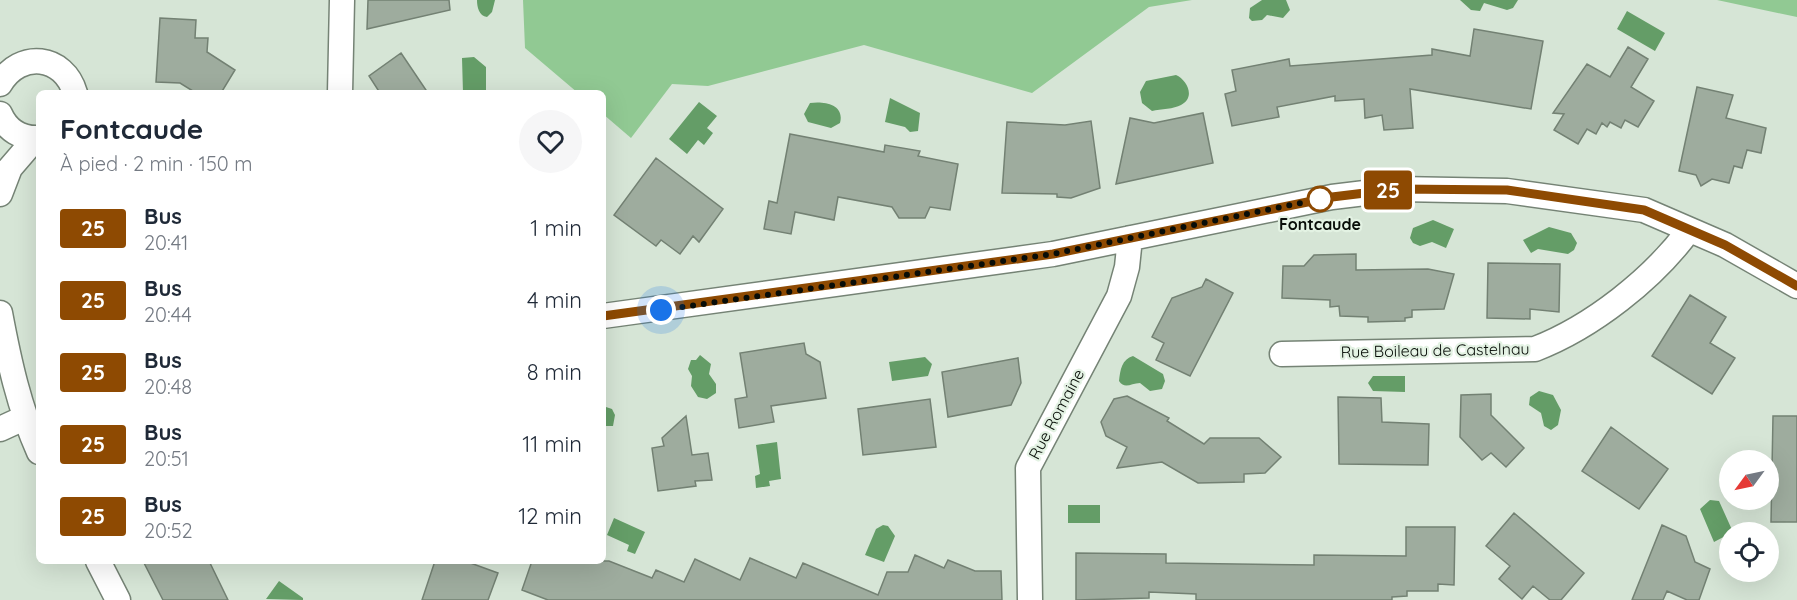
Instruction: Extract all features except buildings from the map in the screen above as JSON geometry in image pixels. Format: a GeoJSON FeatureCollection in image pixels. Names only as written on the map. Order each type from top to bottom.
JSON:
{"type":"FeatureCollection","features":[{"type":"Feature","properties":{"kind":"street"},"geometry":{"type":"LineString","coordinates":[[340,90],[342,0]]}},
{"type":"Feature","properties":{"kind":"street"},"geometry":{"type":"LineString","coordinates":[[2,76],[28,60],[40,60],[63,70],[74,90]]}},
{"type":"Feature","properties":{"kind":"street"},"geometry":{"type":"LineString","coordinates":[[6,122],[36,137]]}},
{"type":"Feature","properties":{"kind":"street"},"geometry":{"type":"LineString","coordinates":[[6,122],[10,168]]}},
{"type":"Feature","properties":{"kind":"street"},"geometry":{"type":"LineString","coordinates":[[0,194],[10,168],[36,139]]}},
{"type":"Feature","properties":{"kind":"street"},"geometry":{"type":"LineString","coordinates":[[606,316],[1053,254],[1332,197],[1398,189],[1507,190],[1644,210],[1735,250],[1797,286]]}},
{"type":"Feature","properties":{"kind":"street","name":"Rue Boileau de Castelnau"},"geometry":{"type":"LineString","coordinates":[[1282,354],[1535,349],[1563,338],[1602,313],[1670,254],[1689,230]]}},
{"type":"Feature","properties":{"kind":"street","name":"Rue Romaine"},"geometry":{"type":"LineString","coordinates":[[1030,600],[1028,468],[1119,296],[1128,267],[1130,238]]}},
{"type":"Feature","properties":{"kind":"street"},"geometry":{"type":"LineString","coordinates":[[0,313],[11,371],[24,418],[36,445]]}},
{"type":"Feature","properties":{"kind":"street"},"geometry":{"type":"LineString","coordinates":[[0,429],[24,418]]}},
{"type":"Feature","properties":{"kind":"street"},"geometry":{"type":"LineString","coordinates":[[100,564],[118,600]]}},
{"type":"Feature","properties":{"kind":"shaded area"},"geometry":{"type":"Polygon","coordinates":[[[477,0],[495,0],[492,12],[487,17],[480,13],[477,0]]]}},
{"type":"Feature","properties":{"kind":"shaded area"},"geometry":{"type":"Polygon","coordinates":[[[523,0],[1192,0],[1149,7],[1032,93],[864,45],[708,86],[672,84],[631,138],[606,117],[606,90],[574,90],[525,48],[523,0]]]}},
{"type":"Feature","properties":{"kind":"shaded area"},"geometry":{"type":"Polygon","coordinates":[[[1262,0],[1286,0],[1290,10],[1283,18],[1267,15],[1262,20],[1252,21],[1249,18],[1250,8],[1262,0]]]}},
{"type":"Feature","properties":{"kind":"shaded area"},"geometry":{"type":"Polygon","coordinates":[[[1460,0],[1518,0],[1513,8],[1507,10],[1484,3],[1480,11],[1471,10],[1460,0]]]}},
{"type":"Feature","properties":{"kind":"shaded area"},"geometry":{"type":"Polygon","coordinates":[[[1717,0],[1797,0],[1797,17],[1717,0]]]}},
{"type":"Feature","properties":{"kind":"shaded area"},"geometry":{"type":"Polygon","coordinates":[[[1627,11],[1665,33],[1655,51],[1617,29],[1627,11]]]}},
{"type":"Feature","properties":{"kind":"shaded area"},"geometry":{"type":"Polygon","coordinates":[[[474,57],[486,67],[486,90],[463,90],[462,58],[474,57]]]}},
{"type":"Feature","properties":{"kind":"shaded area"},"geometry":{"type":"Polygon","coordinates":[[[1176,75],[1184,81],[1188,89],[1186,102],[1175,107],[1152,111],[1142,103],[1140,92],[1146,81],[1176,75]]]}},
{"type":"Feature","properties":{"kind":"shaded area"},"geometry":{"type":"Polygon","coordinates":[[[890,98],[920,113],[918,131],[910,132],[905,127],[885,122],[890,98]]]}},
{"type":"Feature","properties":{"kind":"shaded area"},"geometry":{"type":"Polygon","coordinates":[[[699,102],[717,116],[707,128],[713,133],[704,145],[698,140],[687,154],[669,139],[699,102]]]}},
{"type":"Feature","properties":{"kind":"shaded area"},"geometry":{"type":"Polygon","coordinates":[[[810,103],[832,105],[839,112],[840,123],[831,128],[808,122],[804,114],[810,103]]]}},
{"type":"Feature","properties":{"kind":"shaded area"},"geometry":{"type":"Polygon","coordinates":[[[1433,220],[1454,229],[1446,248],[1432,242],[1420,246],[1413,243],[1410,238],[1413,228],[1433,220]]]}},
{"type":"Feature","properties":{"kind":"shaded area"},"geometry":{"type":"Polygon","coordinates":[[[1549,227],[1571,233],[1577,243],[1574,250],[1568,254],[1538,249],[1531,253],[1523,240],[1549,227]]]}},
{"type":"Feature","properties":{"kind":"shaded area"},"geometry":{"type":"Polygon","coordinates":[[[700,355],[711,364],[709,374],[716,384],[716,393],[707,399],[698,397],[691,386],[692,376],[688,369],[691,360],[696,360],[700,355]]]}},
{"type":"Feature","properties":{"kind":"shaded area"},"geometry":{"type":"Polygon","coordinates":[[[1133,356],[1163,374],[1165,381],[1162,389],[1150,391],[1140,383],[1126,386],[1121,384],[1119,381],[1122,366],[1129,357],[1133,356]]]}},
{"type":"Feature","properties":{"kind":"shaded area"},"geometry":{"type":"Polygon","coordinates":[[[925,357],[932,364],[928,376],[892,381],[889,362],[925,357]]]}},
{"type":"Feature","properties":{"kind":"shaded area"},"geometry":{"type":"Polygon","coordinates":[[[1373,376],[1405,376],[1405,392],[1373,391],[1368,383],[1373,376]]]}},
{"type":"Feature","properties":{"kind":"shaded area"},"geometry":{"type":"Polygon","coordinates":[[[1539,391],[1553,395],[1561,410],[1558,425],[1551,430],[1544,426],[1541,413],[1529,405],[1530,397],[1539,391]]]}},
{"type":"Feature","properties":{"kind":"shaded area"},"geometry":{"type":"Polygon","coordinates":[[[606,407],[612,409],[615,415],[613,426],[606,426],[606,407]]]}},
{"type":"Feature","properties":{"kind":"shaded area"},"geometry":{"type":"Polygon","coordinates":[[[777,442],[781,479],[769,481],[770,486],[756,488],[755,476],[760,474],[756,445],[777,442]]]}},
{"type":"Feature","properties":{"kind":"shaded area"},"geometry":{"type":"Polygon","coordinates":[[[1710,500],[1719,501],[1719,510],[1723,510],[1728,522],[1719,522],[1719,539],[1714,542],[1700,509],[1710,500]]]}},
{"type":"Feature","properties":{"kind":"shaded area"},"geometry":{"type":"Polygon","coordinates":[[[1068,505],[1100,505],[1100,523],[1068,523],[1068,505]]]}},
{"type":"Feature","properties":{"kind":"shaded area"},"geometry":{"type":"Polygon","coordinates":[[[614,518],[645,532],[635,554],[627,551],[629,545],[607,535],[614,518]]]}},
{"type":"Feature","properties":{"kind":"shaded area"},"geometry":{"type":"Polygon","coordinates":[[[883,525],[888,526],[895,536],[884,562],[865,555],[876,529],[883,525]]]}},
{"type":"Feature","properties":{"kind":"shaded area"},"geometry":{"type":"Polygon","coordinates":[[[279,581],[303,598],[303,600],[266,599],[279,581]]]}},
{"type":"Feature","properties":{"kind":"bus line","name":"25"},"geometry":{"type":"LineString","coordinates":[[606,316],[827,288],[993,261],[1053,254],[1332,197],[1398,189],[1507,190],[1644,210],[1725,245],[1797,286]]}},
{"type":"Feature","properties":{"kind":"place","name":"Fontcaude"},"geometry":{"type":"Point","coordinates":[1320,199]}},
{"type":"Feature","properties":{"kind":"route"},"geometry":{"type":"LineString","coordinates":[[661,310],[1053,254],[1320,199]]}}]}
